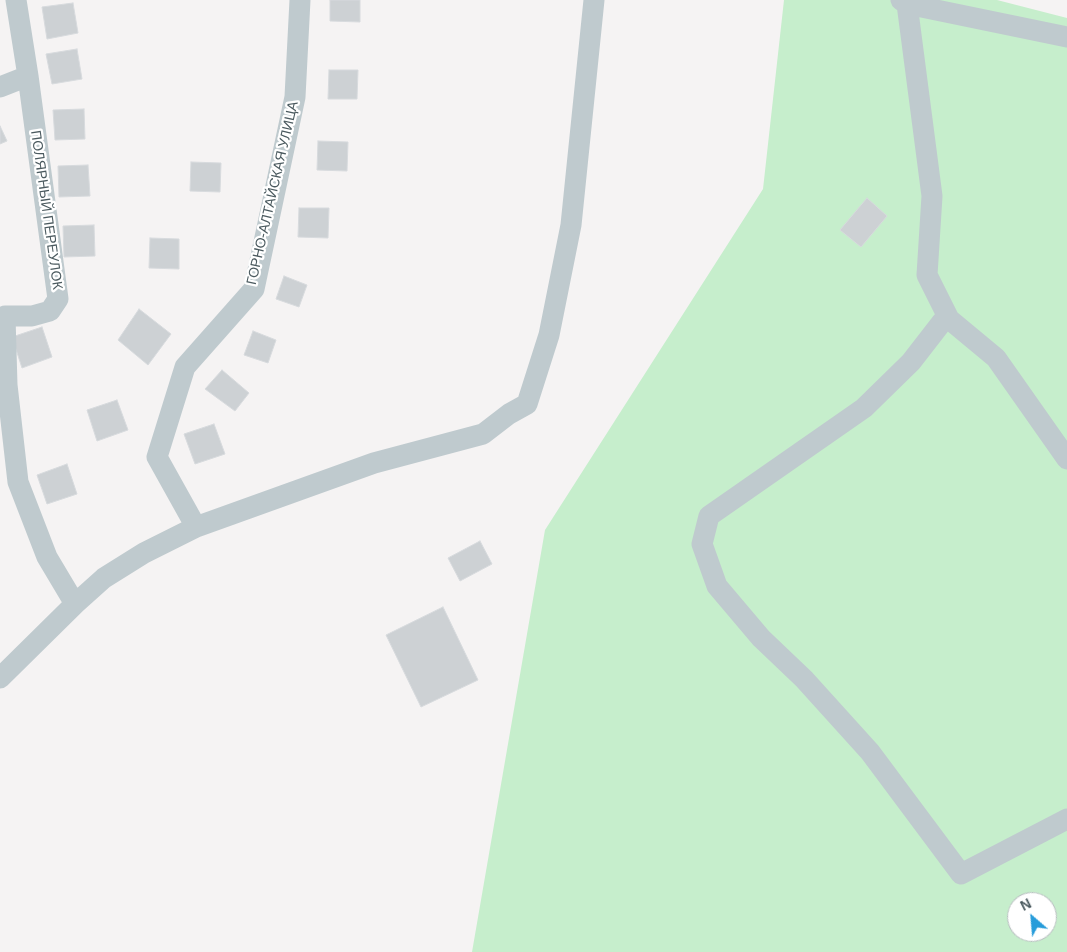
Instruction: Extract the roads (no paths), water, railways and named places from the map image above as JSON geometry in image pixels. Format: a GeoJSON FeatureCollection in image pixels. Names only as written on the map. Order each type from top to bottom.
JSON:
{"type":"FeatureCollection","features":[{"type":"Feature","properties":{"kind":"street","name":"ПОЛЯРНЫЙ ПЕРЕУЛОК"},"geometry":{"type":"LineString","coordinates":[[16,0],[58,299],[50,311],[32,316],[2,316],[7,385],[18,482],[47,558],[75,604]]}},
{"type":"Feature","properties":{"kind":"street","name":"ГОРНО-АЛТАЙСКАЯ УЛИЦА"},"geometry":{"type":"LineString","coordinates":[[196,527],[157,457],[185,367],[254,289],[295,97],[300,0]]}},
{"type":"Feature","properties":{"kind":"street"},"geometry":{"type":"LineString","coordinates":[[0,678],[104,578],[144,553],[196,527],[374,463],[483,434],[509,414],[527,404],[549,335],[571,224],[594,0]]}},
{"type":"Feature","properties":{"kind":"street"},"geometry":{"type":"LineString","coordinates":[[1067,37],[978,10],[904,2],[932,196],[927,275],[950,319],[996,358],[1067,459]]}},
{"type":"Feature","properties":{"kind":"street"},"geometry":{"type":"LineString","coordinates":[[0,88],[28,76]]}},
{"type":"Feature","properties":{"kind":"street"},"geometry":{"type":"LineString","coordinates":[[950,319],[942,322],[911,362],[864,408],[710,516],[702,544],[717,586],[761,638],[804,679],[870,752],[961,874],[1067,819]]}}]}
